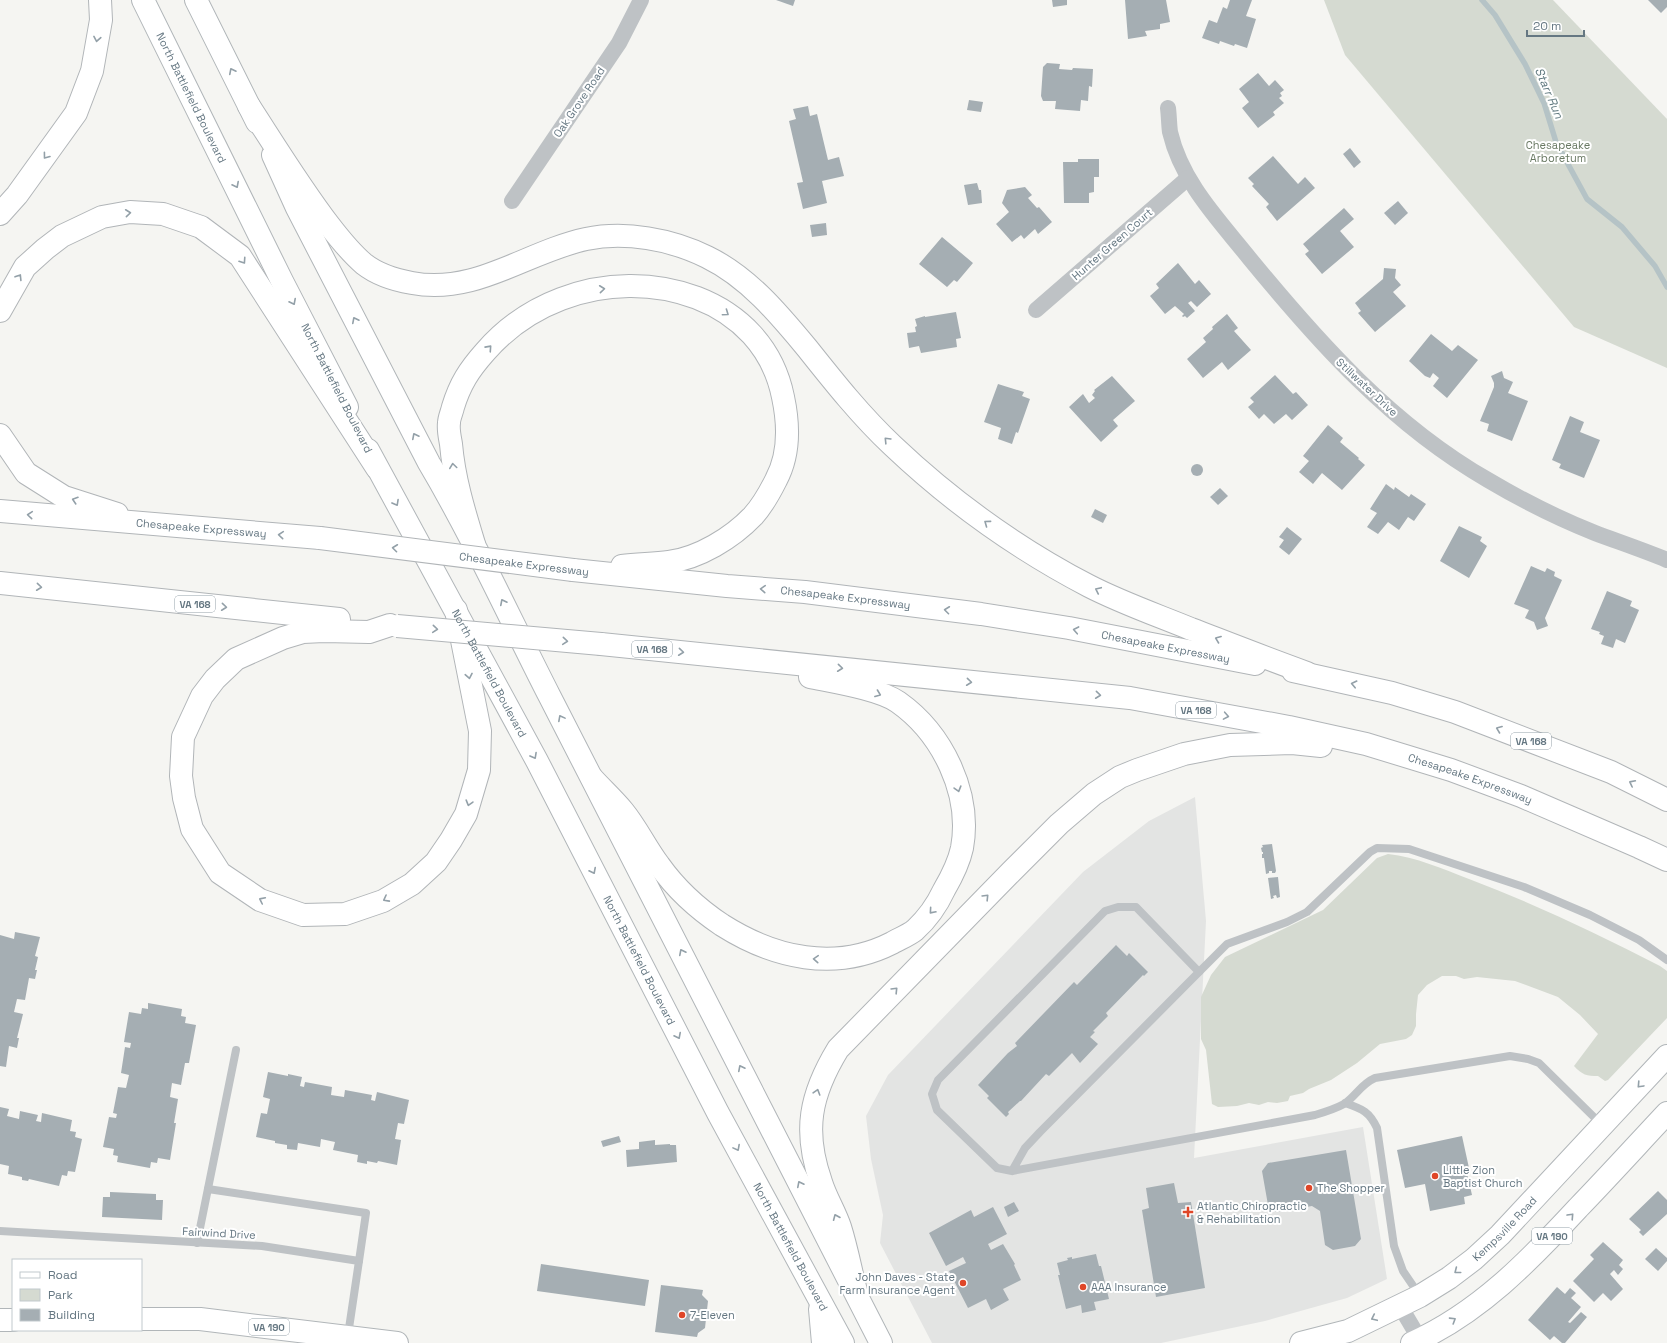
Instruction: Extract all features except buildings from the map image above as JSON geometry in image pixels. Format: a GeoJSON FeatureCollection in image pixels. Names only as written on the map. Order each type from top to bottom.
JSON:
{"type":"FeatureCollection","features":[{"type":"Feature","properties":{"kind":"main road"},"geometry":{"type":"LineString","coordinates":[[0,214],[17,195],[76,113],[92,71],[101,20],[100,0]]}},
{"type":"Feature","properties":{"kind":"main road","name":"North Battlefield Boulevard"},"geometry":{"type":"LineString","coordinates":[[143,0],[377,468],[456,610],[537,761],[718,1113],[843,1343]]}},
{"type":"Feature","properties":{"kind":"main road"},"geometry":{"type":"LineString","coordinates":[[196,0],[249,106],[297,208],[429,464],[474,544],[881,1343]]}},
{"type":"Feature","properties":{"kind":"main road"},"geometry":{"type":"LineString","coordinates":[[249,106],[311,202],[339,238],[363,263],[377,272],[396,280],[427,286],[458,284],[488,276],[556,248],[600,237],[626,236],[671,243],[706,256],[730,270],[749,285],[785,322],[854,406],[892,446],[941,487],[989,524],[1041,558],[1089,586],[1126,603],[1307,674]]}},
{"type":"Feature","properties":{"kind":"main road"},"geometry":{"type":"LineString","coordinates":[[0,311],[25,267],[62,236],[102,217],[130,212],[163,214],[201,227],[240,256],[377,468]]}},
{"type":"Feature","properties":{"kind":"main road"},"geometry":{"type":"LineString","coordinates":[[474,544],[453,469],[448,423],[458,390],[470,369],[493,342],[513,326],[540,309],[562,298],[593,290],[640,285],[670,290],[690,296],[719,308],[743,324],[760,342],[775,368],[787,414],[788,439],[784,467],[767,497],[754,515],[716,545],[691,556],[667,562],[573,570]]}},
{"type":"Feature","properties":{"kind":"main road"},"geometry":{"type":"LineString","coordinates":[[0,434],[26,473],[64,497],[152,525]]}},
{"type":"Feature","properties":{"kind":"main road","name":"Chesapeake Expressway"},"geometry":{"type":"LineString","coordinates":[[0,512],[320,538],[573,570],[727,586],[805,592],[981,614],[1069,628],[1392,692],[1455,712],[1611,772],[1667,800]]}},
{"type":"Feature","properties":{"kind":"main road","name":"Chesapeake Expressway"},"geometry":{"type":"LineString","coordinates":[[0,583],[393,625],[703,654],[1130,698],[1289,727],[1366,744],[1451,770],[1521,796],[1667,860]]}},
{"type":"Feature","properties":{"kind":"main road"},"geometry":{"type":"LineString","coordinates":[[393,625],[369,632],[303,632],[284,638],[236,659],[215,679],[202,696],[183,737],[181,776],[184,798],[192,829],[220,873],[260,900],[303,915],[345,914],[383,902],[412,884],[436,862],[451,840],[466,814],[479,770],[480,731],[456,610]]}},
{"type":"Feature","properties":{"kind":"main road"},"geometry":{"type":"LineString","coordinates":[[592,778],[624,812],[660,867],[681,892],[701,910],[722,925],[746,939],[769,949],[794,956],[819,960],[852,957],[880,949],[914,931],[936,907],[951,878],[962,848],[964,820],[961,797],[954,775],[938,744],[918,718],[896,701],[866,690],[703,654]]}},
{"type":"Feature","properties":{"kind":"main road"},"geometry":{"type":"LineString","coordinates":[[856,1295],[840,1226],[821,1182],[812,1143],[812,1109],[818,1088],[826,1069],[838,1049],[1001,882],[1059,824],[1094,794],[1120,777],[1143,767],[1184,754],[1230,745],[1292,743],[1392,752]]}},
{"type":"Feature","properties":{"kind":"main road","name":"Kempsville Road"},"geometry":{"type":"LineString","coordinates":[[1301,1343],[1348,1331],[1400,1306],[1420,1296],[1449,1278],[1474,1259],[1500,1235],[1667,1056]]}},
{"type":"Feature","properties":{"kind":"main road","name":"VA 190"},"geometry":{"type":"LineString","coordinates":[[1418,1342],[1481,1302],[1508,1280],[1533,1256],[1667,1113]]}},
{"type":"Feature","properties":{"kind":"main road"},"geometry":{"type":"LineString","coordinates":[[818,1298],[823,1343]]}},
{"type":"Feature","properties":{"kind":"main road","name":"VA 190"},"geometry":{"type":"LineString","coordinates":[[142,1319],[200,1320],[348,1340],[396,1343]]}},
{"type":"Feature","properties":{"kind":"main road"},"geometry":{"type":"LineString","coordinates":[[0,1320],[12,1320]]}},
{"type":"Feature","properties":{"kind":"street","name":"Oak Grove Road"},"geometry":{"type":"LineString","coordinates":[[512,201],[619,43],[641,0]]}},
{"type":"Feature","properties":{"kind":"street","name":"Stillwater Drive"},"geometry":{"type":"LineString","coordinates":[[1168,108],[1170,132],[1180,161],[1188,178],[1205,204],[1278,294],[1332,354],[1374,396],[1424,438],[1487,480],[1593,532],[1667,560]]}},
{"type":"Feature","properties":{"kind":"street","name":"Hunter Green Court"},"geometry":{"type":"LineString","coordinates":[[1036,310],[1188,178]]}},
{"type":"Feature","properties":{"kind":"street"},"geometry":{"type":"LineString","coordinates":[[1400,1306],[1418,1342]]}},
{"type":"Feature","properties":{"kind":"lane"},"geometry":{"type":"LineString","coordinates":[[1012,1171],[1025,1148],[1040,1132],[1227,944],[1287,922],[1307,912],[1370,852],[1377,848],[1386,847],[1409,849],[1524,887],[1590,915],[1632,937],[1667,960]]}},
{"type":"Feature","properties":{"kind":"lane"},"geometry":{"type":"LineString","coordinates":[[1199,972],[1136,908],[1118,907],[1105,911],[938,1080],[932,1094],[937,1110],[997,1168],[1012,1171],[1315,1115],[1345,1103],[1366,1082],[1375,1078],[1497,1057],[1515,1056],[1528,1058],[1539,1063],[1602,1125]]}},
{"type":"Feature","properties":{"kind":"lane"},"geometry":{"type":"LineString","coordinates":[[197,1242],[236,1050]]}},
{"type":"Feature","properties":{"kind":"lane"},"geometry":{"type":"LineString","coordinates":[[1345,1103],[1368,1112],[1377,1128],[1394,1246],[1403,1271],[1420,1296]]}},
{"type":"Feature","properties":{"kind":"lane"},"geometry":{"type":"LineString","coordinates":[[208,1189],[366,1213],[348,1340]]}},
{"type":"Feature","properties":{"kind":"lane","name":"Fairwind Drive"},"geometry":{"type":"LineString","coordinates":[[0,1231],[262,1246],[359,1261]]}},
{"type":"Feature","properties":{"kind":"shaded area"},"geometry":{"type":"Polygon","coordinates":[[[1195,797],[1206,921],[1194,1158],[1363,1127],[1387,1279],[1347,1298],[1265,1321],[1161,1343],[932,1343],[880,1243],[883,1215],[871,1159],[866,1116],[888,1075],[1083,872],[1149,821],[1195,797]]]}},
{"type":"Feature","properties":{"kind":"green space","name":"Chesapeake Arboretum"},"geometry":{"type":"Polygon","coordinates":[[[1324,0],[1553,0],[1667,119],[1667,368],[1574,327],[1345,55],[1324,0]]]}},
{"type":"Feature","properties":{"kind":"green space"},"geometry":{"type":"Polygon","coordinates":[[[1388,854],[1429,864],[1494,889],[1566,920],[1660,966],[1667,971],[1667,1018],[1608,1080],[1605,1081],[1598,1076],[1582,1073],[1574,1066],[1598,1034],[1580,1015],[1558,997],[1515,981],[1477,977],[1464,979],[1456,976],[1442,976],[1427,985],[1418,995],[1416,1026],[1412,1035],[1406,1039],[1380,1044],[1357,1063],[1331,1080],[1303,1093],[1290,1096],[1288,1101],[1277,1103],[1268,1102],[1259,1105],[1249,1103],[1237,1106],[1218,1107],[1212,1104],[1206,1050],[1201,1039],[1201,997],[1211,975],[1225,957],[1323,910],[1377,858],[1388,854]]]}},
{"type":"Feature","properties":{"kind":"waterway","name":"Starr Run"},"geometry":{"type":"LineString","coordinates":[[1482,0],[1495,15],[1525,64],[1544,103],[1556,142],[1587,199],[1622,227],[1655,266],[1667,287]]}},
{"type":"Feature","properties":{"kind":"place","name":"Little Zion Baptist Church"},"geometry":{"type":"Point","coordinates":[1435,1176]}},
{"type":"Feature","properties":{"kind":"place","name":"The Shopper"},"geometry":{"type":"Point","coordinates":[1309,1188]}},
{"type":"Feature","properties":{"kind":"place","name":"Atlantic Chiropractic & Rehabilitation"},"geometry":{"type":"Point","coordinates":[1188,1212]}},
{"type":"Feature","properties":{"kind":"place","name":"John Daves - State Farm Insurance Agent"},"geometry":{"type":"Point","coordinates":[963,1283]}},
{"type":"Feature","properties":{"kind":"place","name":"AAA Insurance"},"geometry":{"type":"Point","coordinates":[1083,1287]}},
{"type":"Feature","properties":{"kind":"place","name":"7-Eleven"},"geometry":{"type":"Point","coordinates":[682,1315]}}]}
